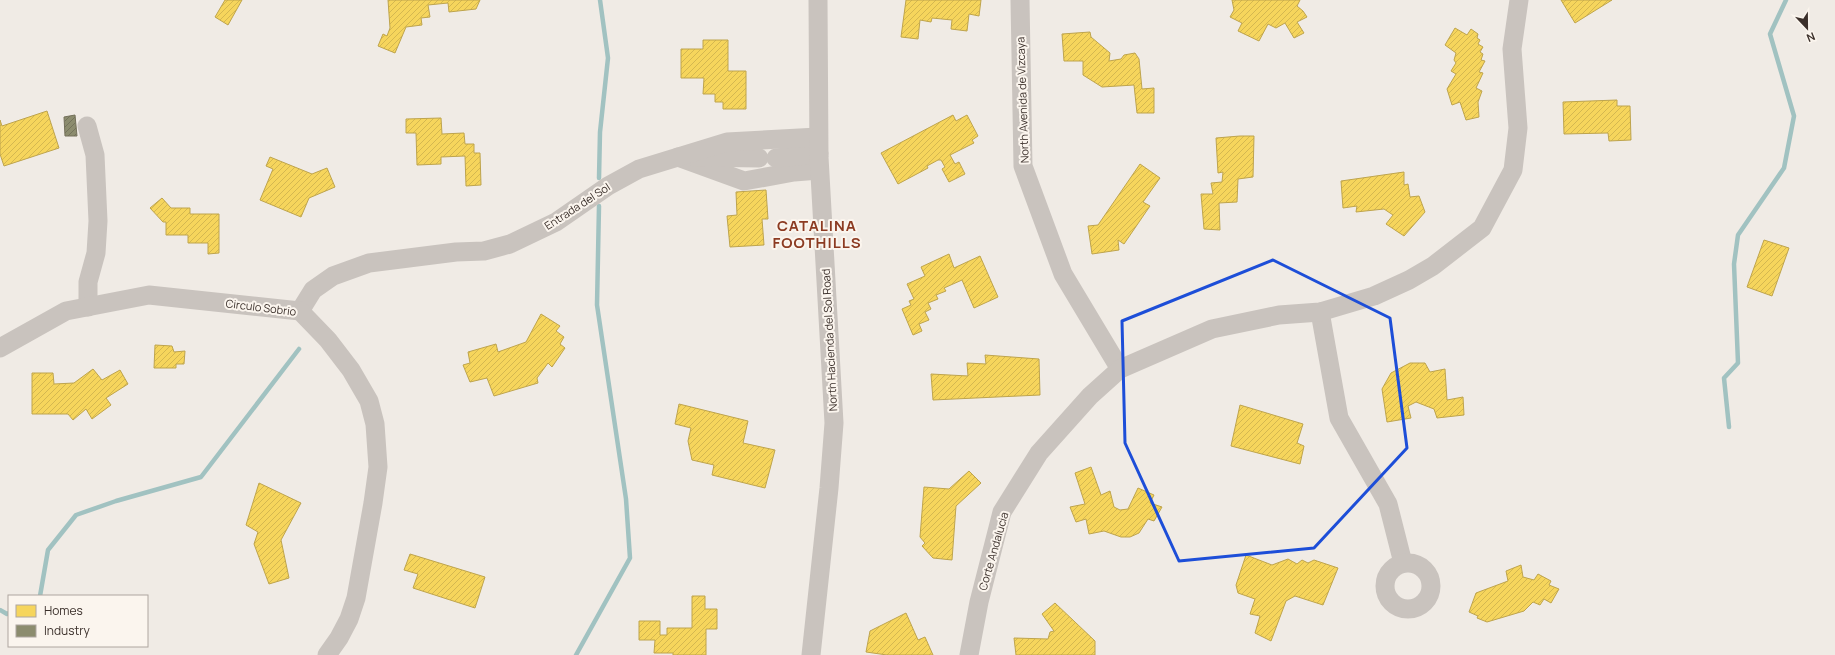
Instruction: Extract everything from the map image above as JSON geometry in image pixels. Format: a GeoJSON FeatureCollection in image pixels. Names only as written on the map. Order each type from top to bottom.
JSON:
{"type":"FeatureCollection","features":[{"type":"Feature","properties":{"kind":"street","name":"North Hacienda del Sol Road"},"geometry":{"type":"LineString","coordinates":[[811,655],[829,488],[834,423],[819,154],[818,0]]}},
{"type":"Feature","properties":{"kind":"street","name":"North Avenida de Vizcaya"},"geometry":{"type":"LineString","coordinates":[[1020,0],[1024,166],[1063,274],[1120,369]]}},
{"type":"Feature","properties":{"kind":"street","name":"Corte Andalucia"},"geometry":{"type":"LineString","coordinates":[[969,655],[979,602],[1002,512],[1039,453],[1090,396],[1120,369],[1212,329],[1279,315],[1320,312],[1374,296],[1409,280],[1433,266],[1482,228],[1513,170],[1518,128],[1512,49],[1519,0]]}},
{"type":"Feature","properties":{"kind":"street"},"geometry":{"type":"LineString","coordinates":[[87,126],[95,155],[98,221],[96,253],[88,282],[88,307]]}},
{"type":"Feature","properties":{"kind":"street","name":"Entrada del Sol"},"geometry":{"type":"LineString","coordinates":[[300,311],[313,290],[333,276],[369,263],[456,252],[484,251],[510,244],[556,222],[608,186],[639,169],[678,157],[728,142],[819,154]]}},
{"type":"Feature","properties":{"kind":"street"},"geometry":{"type":"LineString","coordinates":[[678,157],[744,181],[794,172],[819,154]]}},
{"type":"Feature","properties":{"kind":"street"},"geometry":{"type":"LineString","coordinates":[[678,157],[768,158],[819,154]]}},
{"type":"Feature","properties":{"kind":"street","name":"Circulo Sobrio"},"geometry":{"type":"LineString","coordinates":[[0,348],[66,311],[149,295],[300,311],[328,340],[351,370],[369,401],[375,424],[378,467],[356,598],[349,619],[339,638],[327,655]]}},
{"type":"Feature","properties":{"kind":"street"},"geometry":{"type":"LineString","coordinates":[[1320,312],[1339,418],[1388,504],[1403,563]]}},
{"type":"Feature","properties":{"kind":"highlighted area"},"geometry":{"type":"Polygon","coordinates":[[[1273,260],[1390,318],[1407,448],[1314,548],[1179,561],[1125,443],[1122,321],[1273,260]]]}},
{"type":"Feature","properties":{"kind":"building: Homes"},"geometry":{"type":"Polygon","coordinates":[[[225,0],[242,0],[228,25],[215,17],[225,0]]]}},
{"type":"Feature","properties":{"kind":"building: Homes"},"geometry":{"type":"Polygon","coordinates":[[[388,0],[480,0],[476,9],[449,12],[448,3],[428,5],[430,17],[421,18],[422,25],[406,27],[395,53],[378,46],[383,34],[387,36],[390,28],[388,0]]]}},
{"type":"Feature","properties":{"kind":"building: Homes"},"geometry":{"type":"Polygon","coordinates":[[[906,0],[981,0],[979,16],[969,14],[967,31],[951,29],[952,20],[932,18],[931,22],[920,20],[918,39],[901,37],[906,0]]]}},
{"type":"Feature","properties":{"kind":"building: Homes"},"geometry":{"type":"Polygon","coordinates":[[[1232,0],[1300,0],[1297,6],[1307,17],[1297,22],[1304,33],[1294,38],[1285,23],[1276,28],[1268,24],[1259,41],[1238,31],[1242,23],[1230,17],[1234,10],[1232,0]]]}},
{"type":"Feature","properties":{"kind":"building: Homes"},"geometry":{"type":"Polygon","coordinates":[[[1561,0],[1612,0],[1575,23],[1561,0]]]}},
{"type":"Feature","properties":{"kind":"building: Homes"},"geometry":{"type":"Polygon","coordinates":[[[1455,28],[1467,35],[1471,29],[1478,34],[1477,38],[1480,40],[1478,44],[1483,47],[1480,52],[1483,54],[1481,60],[1485,61],[1479,72],[1483,73],[1476,88],[1482,91],[1478,102],[1479,117],[1466,120],[1460,102],[1452,105],[1447,89],[1456,74],[1451,71],[1456,63],[1454,60],[1456,53],[1445,45],[1455,28]]]}},
{"type":"Feature","properties":{"kind":"building: Homes"},"geometry":{"type":"Polygon","coordinates":[[[1090,32],[1091,37],[1110,53],[1109,61],[1121,59],[1124,55],[1135,53],[1139,59],[1142,89],[1154,88],[1154,113],[1137,113],[1134,85],[1102,87],[1083,75],[1083,61],[1064,61],[1062,34],[1090,32]]]}},
{"type":"Feature","properties":{"kind":"building: Homes"},"geometry":{"type":"Polygon","coordinates":[[[703,40],[728,40],[728,71],[746,71],[746,109],[723,109],[723,102],[715,102],[715,94],[703,94],[704,78],[681,78],[681,49],[703,49],[703,40]]]}},
{"type":"Feature","properties":{"kind":"building: Homes"},"geometry":{"type":"Polygon","coordinates":[[[1617,100],[1617,106],[1630,106],[1631,140],[1609,141],[1608,133],[1564,134],[1563,102],[1617,100]]]}},
{"type":"Feature","properties":{"kind":"building: Homes"},"geometry":{"type":"Polygon","coordinates":[[[47,111],[59,148],[4,166],[0,154],[0,120],[2,126],[47,111]]]}},
{"type":"Feature","properties":{"kind":"building: Homes"},"geometry":{"type":"Polygon","coordinates":[[[953,115],[956,121],[967,115],[978,136],[972,140],[974,143],[950,155],[955,164],[959,162],[965,174],[949,182],[942,169],[945,167],[941,160],[938,160],[927,166],[928,168],[898,184],[881,153],[953,115]]]}},
{"type":"Feature","properties":{"kind":"building: Homes"},"geometry":{"type":"Polygon","coordinates":[[[441,118],[442,134],[464,133],[465,144],[474,144],[474,153],[480,153],[481,185],[466,186],[465,156],[441,157],[441,164],[417,165],[416,133],[406,133],[406,119],[441,118]]]}},
{"type":"Feature","properties":{"kind":"building: Homes"},"geometry":{"type":"Polygon","coordinates":[[[1254,136],[1253,177],[1238,179],[1237,202],[1219,203],[1220,230],[1204,229],[1201,194],[1213,194],[1211,183],[1222,182],[1223,172],[1218,173],[1216,138],[1254,136]]]}},
{"type":"Feature","properties":{"kind":"building: Homes"},"geometry":{"type":"Polygon","coordinates":[[[270,157],[312,174],[327,168],[335,187],[309,198],[301,217],[260,200],[273,169],[266,166],[270,157]]]}},
{"type":"Feature","properties":{"kind":"building: Homes"},"geometry":{"type":"Polygon","coordinates":[[[1140,164],[1160,178],[1143,202],[1150,206],[1124,244],[1118,240],[1119,250],[1092,254],[1088,226],[1098,225],[1140,164]]]}},
{"type":"Feature","properties":{"kind":"building: Homes"},"geometry":{"type":"Polygon","coordinates":[[[1404,172],[1404,185],[1408,184],[1410,197],[1419,196],[1425,212],[1404,236],[1386,224],[1393,215],[1384,209],[1356,212],[1357,206],[1343,208],[1341,181],[1404,172]]]}},
{"type":"Feature","properties":{"kind":"building: Homes"},"geometry":{"type":"Polygon","coordinates":[[[766,190],[768,219],[762,219],[764,245],[730,247],[727,216],[737,215],[736,192],[766,190]]]}},
{"type":"Feature","properties":{"kind":"building: Homes"},"geometry":{"type":"Polygon","coordinates":[[[162,198],[171,208],[190,208],[190,214],[219,214],[219,253],[208,254],[208,243],[188,243],[188,235],[166,235],[166,222],[163,222],[150,208],[162,198]]]}},
{"type":"Feature","properties":{"kind":"building: Homes"},"geometry":{"type":"Polygon","coordinates":[[[1764,240],[1789,248],[1772,296],[1747,287],[1764,240]]]}},
{"type":"Feature","properties":{"kind":"building: Homes"},"geometry":{"type":"Polygon","coordinates":[[[949,254],[954,268],[980,256],[998,297],[974,308],[962,280],[944,288],[946,291],[936,295],[938,299],[928,303],[931,309],[925,312],[929,320],[919,324],[922,331],[913,335],[902,309],[911,305],[909,301],[914,299],[907,284],[925,276],[921,267],[949,254]]]}},
{"type":"Feature","properties":{"kind":"building: Homes"},"geometry":{"type":"Polygon","coordinates":[[[541,314],[560,326],[556,331],[564,337],[560,344],[565,348],[552,367],[548,363],[537,378],[538,383],[494,396],[487,378],[470,382],[463,365],[470,363],[468,352],[496,344],[498,352],[526,342],[541,314]]]}},
{"type":"Feature","properties":{"kind":"building: Homes"},"geometry":{"type":"Polygon","coordinates":[[[155,345],[172,346],[174,352],[185,351],[184,364],[176,364],[176,368],[154,368],[155,345]]]}},
{"type":"Feature","properties":{"kind":"building: Homes"},"geometry":{"type":"Polygon","coordinates":[[[985,355],[1039,359],[1040,395],[933,400],[931,374],[968,376],[967,363],[986,364],[985,355]]]}},
{"type":"Feature","properties":{"kind":"building: Homes"},"geometry":{"type":"Polygon","coordinates":[[[1410,363],[1425,363],[1430,372],[1445,369],[1447,400],[1463,397],[1464,415],[1437,418],[1434,409],[1416,402],[1408,406],[1411,418],[1387,422],[1382,389],[1391,373],[1410,363]]]}},
{"type":"Feature","properties":{"kind":"building: Homes"},"geometry":{"type":"Polygon","coordinates":[[[93,369],[102,380],[120,370],[128,384],[106,398],[111,405],[92,419],[86,409],[73,420],[68,414],[32,414],[32,373],[53,373],[54,384],[74,383],[93,369]]]}},
{"type":"Feature","properties":{"kind":"building: Homes"},"geometry":{"type":"Polygon","coordinates":[[[679,404],[748,421],[743,443],[775,450],[765,488],[712,475],[714,465],[692,460],[688,441],[691,428],[675,424],[679,404]]]}},
{"type":"Feature","properties":{"kind":"building: Homes"},"geometry":{"type":"Polygon","coordinates":[[[1240,405],[1303,424],[1297,443],[1304,446],[1300,464],[1231,446],[1240,405]]]}},
{"type":"Feature","properties":{"kind":"building: Homes"},"geometry":{"type":"Polygon","coordinates":[[[1091,467],[1101,495],[1110,491],[1114,507],[1120,510],[1128,509],[1138,488],[1154,495],[1150,503],[1162,507],[1154,521],[1148,519],[1139,533],[1130,537],[1121,537],[1104,531],[1089,534],[1086,519],[1076,522],[1070,507],[1085,504],[1075,473],[1091,467]]]}},
{"type":"Feature","properties":{"kind":"building: Homes"},"geometry":{"type":"Polygon","coordinates":[[[969,471],[981,483],[956,506],[952,560],[933,558],[922,546],[925,543],[920,537],[924,487],[949,489],[969,471]]]}},
{"type":"Feature","properties":{"kind":"building: Homes"},"geometry":{"type":"Polygon","coordinates":[[[259,483],[301,503],[281,540],[289,578],[269,584],[254,544],[258,532],[246,525],[259,483]]]}},
{"type":"Feature","properties":{"kind":"building: Homes"},"geometry":{"type":"Polygon","coordinates":[[[410,554],[485,577],[475,608],[413,588],[418,574],[404,570],[410,554]]]}},
{"type":"Feature","properties":{"kind":"building: Homes"},"geometry":{"type":"Polygon","coordinates":[[[1246,555],[1272,565],[1288,559],[1297,564],[1302,560],[1308,563],[1314,560],[1338,568],[1323,605],[1295,596],[1286,601],[1271,641],[1255,633],[1260,616],[1250,614],[1255,599],[1238,593],[1236,585],[1246,555]]]}},
{"type":"Feature","properties":{"kind":"building: Homes"},"geometry":{"type":"Polygon","coordinates":[[[1521,565],[1523,577],[1534,580],[1538,574],[1551,581],[1549,585],[1559,589],[1551,603],[1544,599],[1540,605],[1533,602],[1524,611],[1487,622],[1477,618],[1478,616],[1469,612],[1476,593],[1508,581],[1506,571],[1521,565]]]}},
{"type":"Feature","properties":{"kind":"building: Homes"},"geometry":{"type":"Polygon","coordinates":[[[692,596],[705,596],[705,609],[717,609],[717,629],[706,629],[706,655],[673,655],[673,653],[654,653],[655,640],[639,640],[639,621],[660,621],[660,635],[667,635],[667,628],[692,628],[692,596]]]}},
{"type":"Feature","properties":{"kind":"building: Homes"},"geometry":{"type":"Polygon","coordinates":[[[1055,603],[1095,641],[1095,655],[1016,655],[1014,638],[1048,639],[1050,632],[1054,631],[1042,614],[1055,603]]]}},
{"type":"Feature","properties":{"kind":"building: Homes"},"geometry":{"type":"Polygon","coordinates":[[[906,613],[918,640],[925,637],[933,655],[887,655],[866,652],[870,631],[906,613]]]}},
{"type":"Feature","properties":{"kind":"building: Industry"},"geometry":{"type":"Polygon","coordinates":[[[75,115],[77,136],[65,136],[64,117],[75,115]]]}},
{"type":"Feature","properties":{"kind":"waterway"},"geometry":{"type":"LineString","coordinates":[[599,178],[600,132],[608,58],[600,0]]}},
{"type":"Feature","properties":{"kind":"waterway"},"geometry":{"type":"LineString","coordinates":[[1729,427],[1724,378],[1738,363],[1734,264],[1738,235],[1784,168],[1794,116],[1770,34],[1786,0]]}},
{"type":"Feature","properties":{"kind":"waterway"},"geometry":{"type":"LineString","coordinates":[[576,655],[630,558],[626,499],[597,305],[599,206]]}},
{"type":"Feature","properties":{"kind":"waterway"},"geometry":{"type":"LineString","coordinates":[[40,595],[48,550],[76,515],[116,501],[201,477],[299,349]]}},
{"type":"Feature","properties":{"kind":"waterway"},"geometry":{"type":"LineString","coordinates":[[0,610],[8,614]]}},
{"type":"Feature","properties":{"kind":"district","name":"CATALINA FOOTHILLS"},"geometry":{"type":"Point","coordinates":[817,234]}}]}
